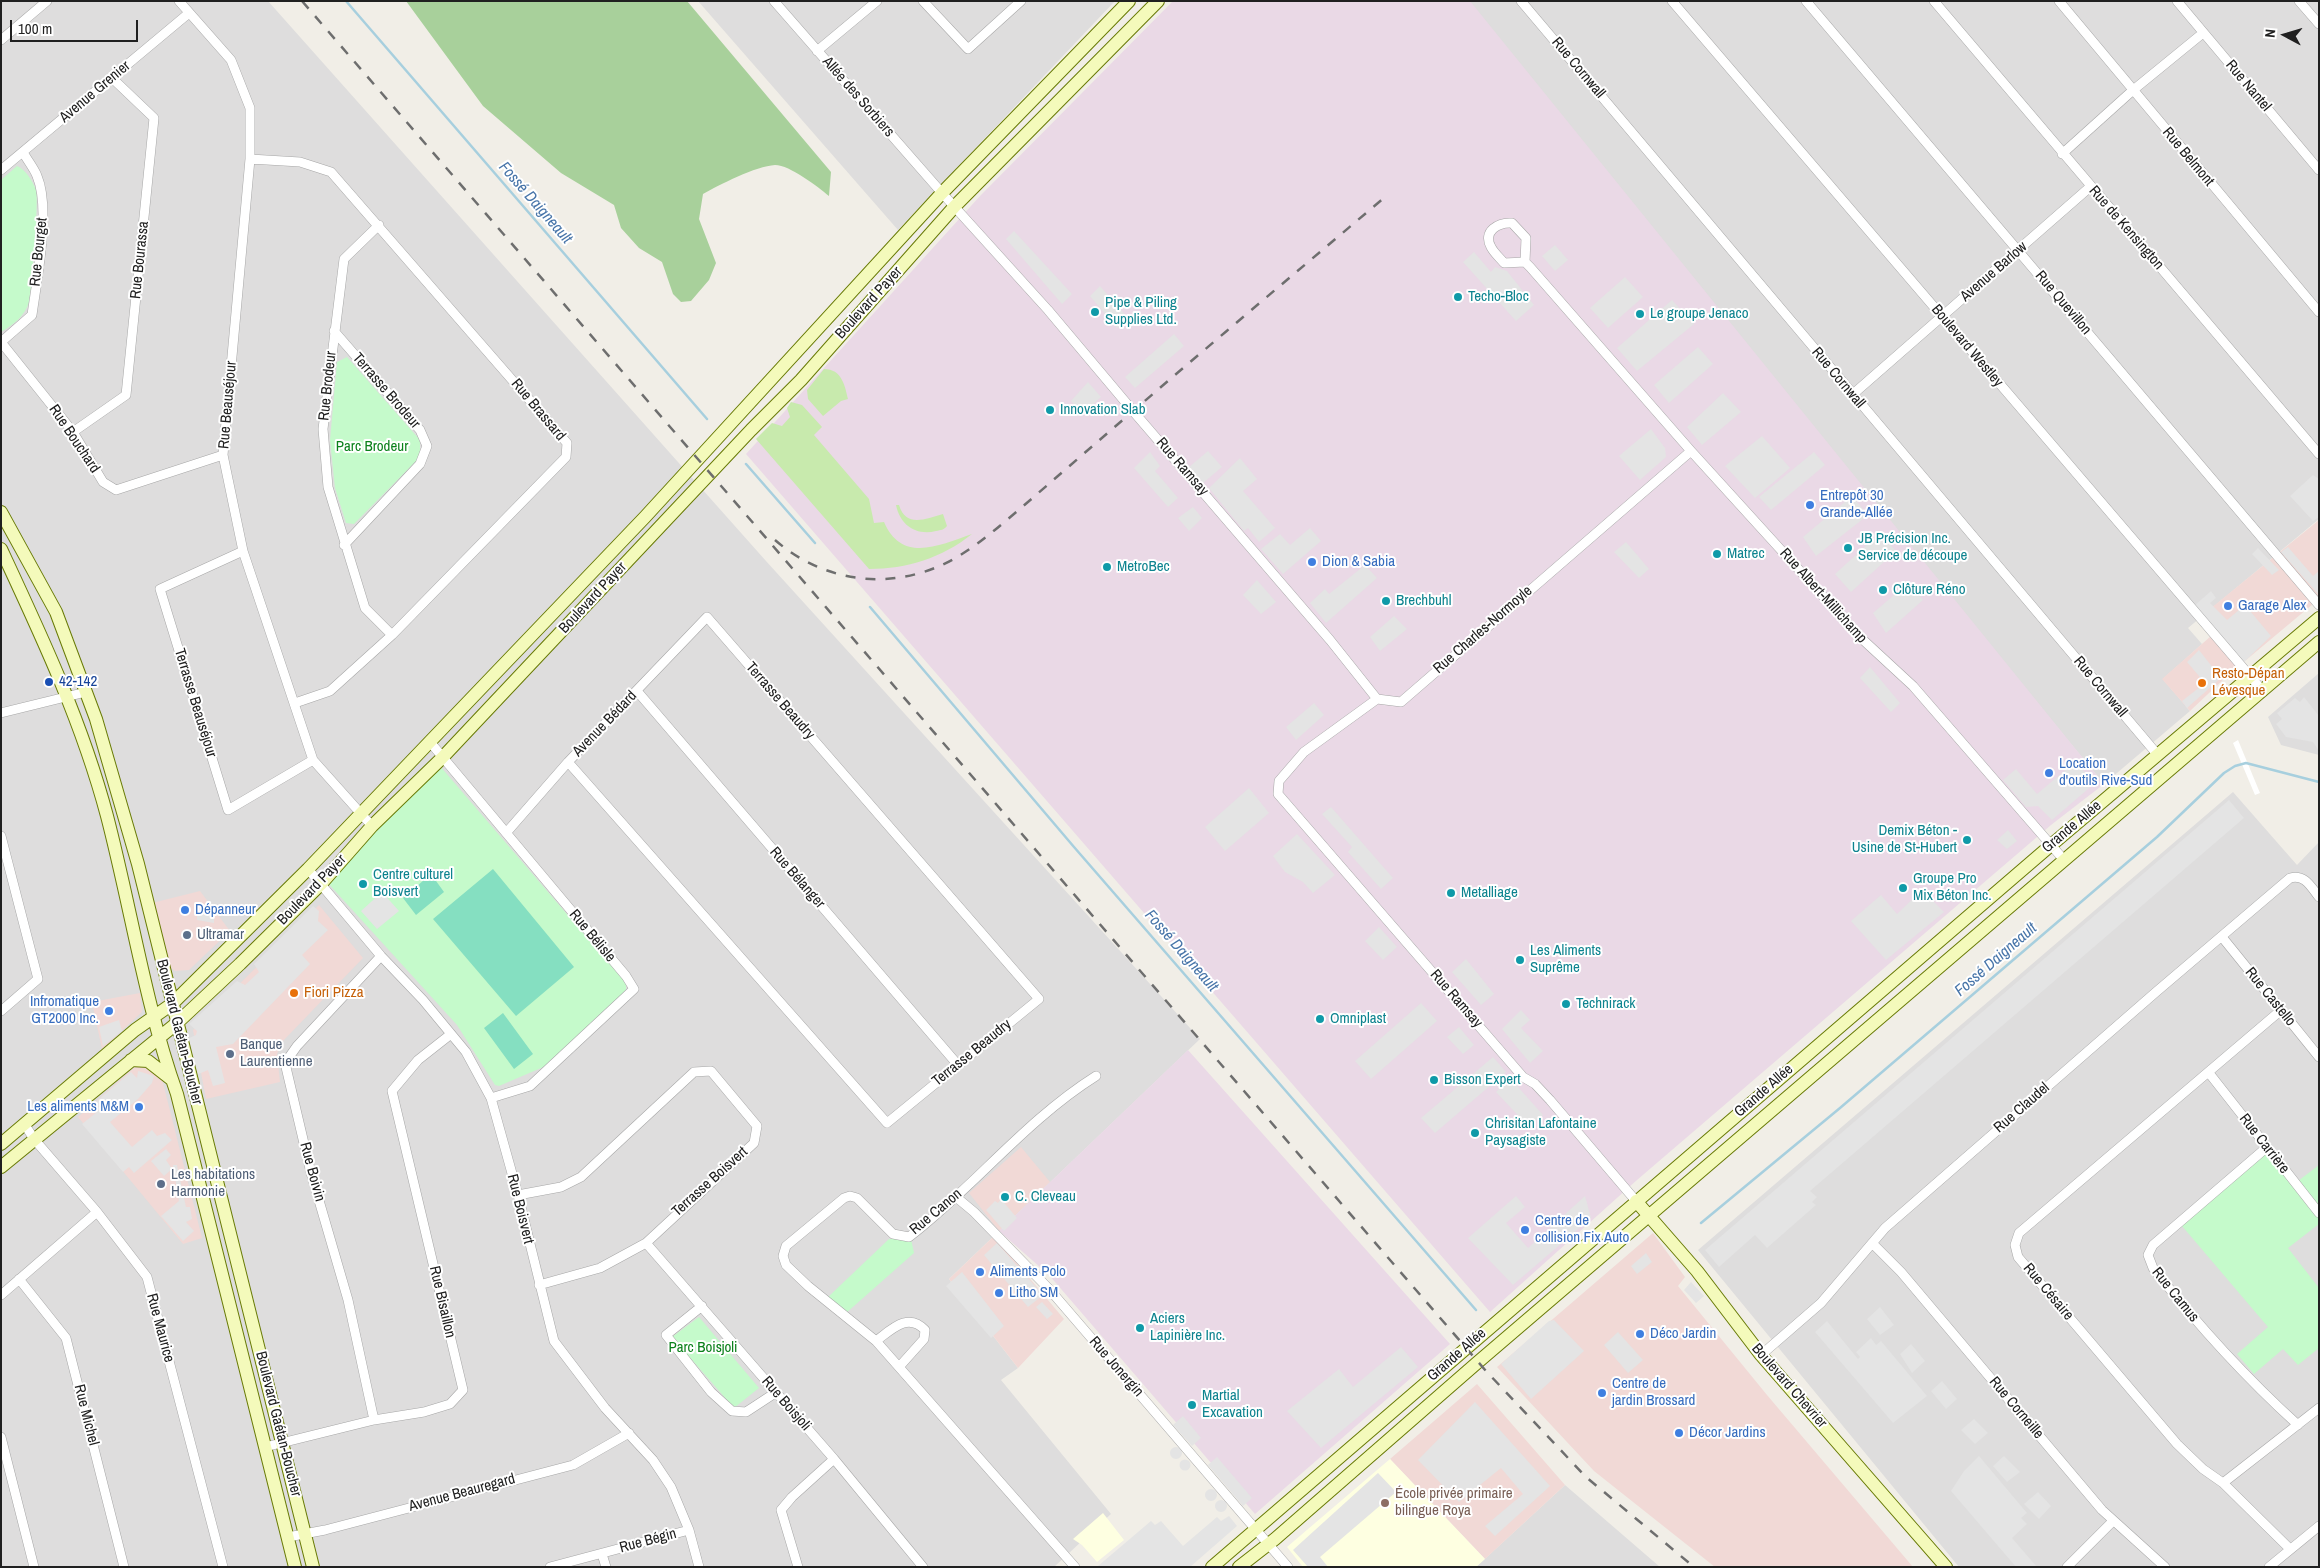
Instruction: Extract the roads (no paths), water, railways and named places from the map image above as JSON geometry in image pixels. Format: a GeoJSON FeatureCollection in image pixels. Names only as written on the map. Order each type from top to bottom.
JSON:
{"type":"FeatureCollection","features":[{"type":"Feature","properties":{"kind":"main road","name":"Boulevard Payer"},"geometry":{"type":"LineString","coordinates":[[1,1144],[135,1030],[172,1004],[308,869],[632,530],[942,193],[1129,1]]}},
{"type":"Feature","properties":{"kind":"main road","name":"Boulevard Payer"},"geometry":{"type":"LineString","coordinates":[[1,1167],[177,1023],[321,884],[372,826],[442,758],[801,380],[955,206],[1158,1]]}},
{"type":"Feature","properties":{"kind":"main road","name":"Boulevard Gaétan-Boucher"},"geometry":{"type":"LineString","coordinates":[[1,512],[56,612],[96,719],[138,864],[313,1567]]}},
{"type":"Feature","properties":{"kind":"main road"},"geometry":{"type":"LineString","coordinates":[[632,530],[645,543]]}},
{"type":"Feature","properties":{"kind":"main road","name":"Boulevard Gaétan-Boucher"},"geometry":{"type":"LineString","coordinates":[[1,549],[60,675],[67,697],[79,723],[107,815],[159,1038],[173,1081],[295,1567]]}},
{"type":"Feature","properties":{"kind":"main road","name":"Grande Allée"},"geometry":{"type":"LineString","coordinates":[[1212,1567],[2157,754],[2319,618]]}},
{"type":"Feature","properties":{"kind":"main road","name":"Grande Allée"},"geometry":{"type":"LineString","coordinates":[[1239,1567],[2319,642]]}},
{"type":"Feature","properties":{"kind":"main road"},"geometry":{"type":"LineString","coordinates":[[237,940],[251,953]]}},
{"type":"Feature","properties":{"kind":"main road"},"geometry":{"type":"LineString","coordinates":[[131,1060],[148,1060],[173,1081]]}},
{"type":"Feature","properties":{"kind":"main road","name":"Boulevard Chevrier"},"geometry":{"type":"LineString","coordinates":[[1636,1201],[1697,1271],[1761,1355],[1946,1567]]}},
{"type":"Feature","properties":{"kind":"main road"},"geometry":{"type":"LineString","coordinates":[[208,1218],[225,1214]]}},
{"type":"Feature","properties":{"kind":"street"},"geometry":{"type":"LineString","coordinates":[[1,40],[47,1]]}},
{"type":"Feature","properties":{"kind":"street","name":"Rue Beauséjour"},"geometry":{"type":"LineString","coordinates":[[179,1],[231,60],[250,108],[250,159],[224,455],[243,551],[313,760],[372,826]]}},
{"type":"Feature","properties":{"kind":"street","name":"Allée des Sorbiers"},"geometry":{"type":"LineString","coordinates":[[774,1],[942,193]]}},
{"type":"Feature","properties":{"kind":"street"},"geometry":{"type":"LineString","coordinates":[[817,51],[877,1]]}},
{"type":"Feature","properties":{"kind":"street"},"geometry":{"type":"LineString","coordinates":[[923,1],[968,49],[1021,1]]}},
{"type":"Feature","properties":{"kind":"street","name":"Rue Cornwall"},"geometry":{"type":"LineString","coordinates":[[1521,1],[2157,754]]}},
{"type":"Feature","properties":{"kind":"street","name":"Boulevard Westley"},"geometry":{"type":"LineString","coordinates":[[1672,1],[2262,690]]}},
{"type":"Feature","properties":{"kind":"street","name":"Rue Quevillon"},"geometry":{"type":"LineString","coordinates":[[1806,1],[2319,605]]}},
{"type":"Feature","properties":{"kind":"street","name":"Rue de Kensington"},"geometry":{"type":"LineString","coordinates":[[1934,1],[2090,187],[2319,454]]}},
{"type":"Feature","properties":{"kind":"street","name":"Rue Belmont"},"geometry":{"type":"LineString","coordinates":[[2058,1],[2319,312]]}},
{"type":"Feature","properties":{"kind":"street","name":"Rue Nantel"},"geometry":{"type":"LineString","coordinates":[[2177,1],[2319,170]]}},
{"type":"Feature","properties":{"kind":"street"},"geometry":{"type":"LineString","coordinates":[[2299,1],[2319,24]]}},
{"type":"Feature","properties":{"kind":"street","name":"Avenue Grenier"},"geometry":{"type":"LineString","coordinates":[[1,170],[189,13]]}},
{"type":"Feature","properties":{"kind":"street"},"geometry":{"type":"LineString","coordinates":[[2062,154],[2132,91],[2203,32]]}},
{"type":"Feature","properties":{"kind":"street","name":"Rue Bourassa"},"geometry":{"type":"LineString","coordinates":[[73,432],[126,395],[154,118],[112,78]]}},
{"type":"Feature","properties":{"kind":"street","name":"Rue Bourget"},"geometry":{"type":"LineString","coordinates":[[1,342],[32,315],[36,284],[44,208],[38,176],[23,152]]}},
{"type":"Feature","properties":{"kind":"street","name":"Rue Brassard"},"geometry":{"type":"LineString","coordinates":[[250,159],[300,162],[331,172],[380,225],[567,443],[566,457],[392,635],[330,691],[295,703]]}},
{"type":"Feature","properties":{"kind":"street","name":"Avenue Barlow"},"geometry":{"type":"LineString","coordinates":[[1852,395],[2090,187]]}},
{"type":"Feature","properties":{"kind":"street","name":"Rue Ramsay"},"geometry":{"type":"LineString","coordinates":[[942,193],[1048,310],[1133,411],[1166,447],[1330,640],[1377,699],[1304,752],[1279,781],[1278,794],[1524,1076],[1536,1084],[1636,1201]]}},
{"type":"Feature","properties":{"kind":"street"},"geometry":{"type":"LineString","coordinates":[[1503,222],[1512,223],[1526,238],[1525,262],[1504,262],[1490,246],[1489,235],[1492,229],[1503,222]]}},
{"type":"Feature","properties":{"kind":"street","name":"Rue Brodeur"},"geometry":{"type":"LineString","coordinates":[[380,225],[344,259],[323,429],[328,486],[344,544],[365,608],[392,635]]}},
{"type":"Feature","properties":{"kind":"street","name":"Rue Albert-Millichamp"},"geometry":{"type":"LineString","coordinates":[[1525,262],[1691,451],[1873,650],[1913,686],[2064,860]]}},
{"type":"Feature","properties":{"kind":"street","name":"Terrasse Brodeur"},"geometry":{"type":"LineString","coordinates":[[334,331],[420,430],[427,446],[420,464],[344,544]]}},
{"type":"Feature","properties":{"kind":"street","name":"Rue Bouchard"},"geometry":{"type":"LineString","coordinates":[[1,342],[73,432],[103,482],[116,490],[224,455]]}},
{"type":"Feature","properties":{"kind":"street","name":"Rue Charles-Normoyle"},"geometry":{"type":"LineString","coordinates":[[1377,699],[1400,702],[1691,451]]}},
{"type":"Feature","properties":{"kind":"street","name":"Terrasse Beauséjour"},"geometry":{"type":"LineString","coordinates":[[243,551],[160,589],[228,810],[313,760]]}},
{"type":"Feature","properties":{"kind":"street","name":"Avenue Bédard"},"geometry":{"type":"LineString","coordinates":[[506,833],[568,762],[707,617]]}},
{"type":"Feature","properties":{"kind":"street","name":"Terrasse Beaudry"},"geometry":{"type":"LineString","coordinates":[[568,762],[887,1123],[1039,999],[707,617]]}},
{"type":"Feature","properties":{"kind":"street","name":"Rue Bélanger"},"geometry":{"type":"LineString","coordinates":[[637,691],[958,1065]]}},
{"type":"Feature","properties":{"kind":"street"},"geometry":{"type":"LineString","coordinates":[[1,713],[86,692]]}},
{"type":"Feature","properties":{"kind":"street","name":"Rue Bélisle"},"geometry":{"type":"LineString","coordinates":[[430,742],[626,976],[634,989],[530,1086],[491,1098]]}},
{"type":"Feature","properties":{"kind":"street"},"geometry":{"type":"LineString","coordinates":[[1,836],[38,979],[1,1011]]}},
{"type":"Feature","properties":{"kind":"street","name":"Rue Boisvert"},"geometry":{"type":"LineString","coordinates":[[308,869],[381,956],[466,1052],[491,1098],[518,1195],[538,1285],[554,1341],[605,1408],[653,1460],[671,1487],[689,1530],[699,1567]]}},
{"type":"Feature","properties":{"kind":"street","name":"Rue Claudel"},"geometry":{"type":"LineString","coordinates":[[1761,1355],[1821,1303],[1885,1228],[2290,878],[2296,876],[2304,879],[2319,897]]}},
{"type":"Feature","properties":{"kind":"street","name":"Rue Castello"},"geometry":{"type":"LineString","coordinates":[[2222,937],[2319,1057]]}},
{"type":"Feature","properties":{"kind":"street","name":"Rue Boivin"},"geometry":{"type":"LineString","coordinates":[[374,1420],[348,1300],[311,1173],[285,1063],[297,1046],[381,956]]}},
{"type":"Feature","properties":{"kind":"street","name":"Rue Césaire"},"geometry":{"type":"LineString","coordinates":[[2280,1011],[2210,1073],[2019,1233],[2015,1245],[2018,1257],[2171,1437],[2203,1469],[2223,1483],[2290,1549]]}},
{"type":"Feature","properties":{"kind":"street","name":"Rue Bisaillon"},"geometry":{"type":"LineString","coordinates":[[265,1447],[374,1420],[424,1412],[450,1404],[463,1390],[392,1091],[418,1060],[451,1034]]}},
{"type":"Feature","properties":{"kind":"street","name":"Terrasse Boisvert"},"geometry":{"type":"LineString","coordinates":[[518,1195],[561,1187],[581,1177],[694,1072],[711,1071],[757,1126],[754,1143],[646,1243],[600,1268],[538,1285]]}},
{"type":"Feature","properties":{"kind":"street","name":"Rue Carrière"},"geometry":{"type":"LineString","coordinates":[[2210,1073],[2266,1148],[2319,1213]]}},
{"type":"Feature","properties":{"kind":"street","name":"Rue Canon"},"geometry":{"type":"LineString","coordinates":[[1075,1567],[876,1341],[808,1286],[786,1265],[783,1256],[786,1246],[844,1198],[850,1196],[857,1198],[892,1234],[909,1237],[956,1197],[1050,1110],[1096,1076]]}},
{"type":"Feature","properties":{"kind":"street","name":"Rue Maurice"},"geometry":{"type":"LineString","coordinates":[[25,1125],[34,1139],[97,1212],[147,1277],[224,1567]]}},
{"type":"Feature","properties":{"kind":"street","name":"Rue Camus"},"geometry":{"type":"LineString","coordinates":[[2266,1148],[2153,1245],[2149,1250],[2149,1261],[2167,1286],[2232,1362],[2256,1388],[2298,1425]]}},
{"type":"Feature","properties":{"kind":"street","name":"Rue Jonergin"},"geometry":{"type":"LineString","coordinates":[[956,1197],[974,1212],[1050,1290],[1288,1567]]}},
{"type":"Feature","properties":{"kind":"street"},"geometry":{"type":"LineString","coordinates":[[1,1294],[97,1212]]}},
{"type":"Feature","properties":{"kind":"street","name":"Rue Boisjoli"},"geometry":{"type":"LineString","coordinates":[[646,1243],[834,1459],[923,1567]]}},
{"type":"Feature","properties":{"kind":"street","name":"Rue Corneille"},"geometry":{"type":"LineString","coordinates":[[1872,1243],[1901,1272],[2113,1521],[2165,1567]]}},
{"type":"Feature","properties":{"kind":"street","name":"Rue Michel"},"geometry":{"type":"LineString","coordinates":[[18,1279],[66,1338],[124,1567]]}},
{"type":"Feature","properties":{"kind":"street"},"geometry":{"type":"LineString","coordinates":[[702,1306],[666,1335],[711,1392],[732,1410],[746,1412],[775,1393]]}},
{"type":"Feature","properties":{"kind":"street"},"geometry":{"type":"LineString","coordinates":[[876,1341],[895,1327],[912,1321],[918,1322],[925,1330],[924,1339],[899,1367]]}},
{"type":"Feature","properties":{"kind":"street"},"geometry":{"type":"LineString","coordinates":[[2223,1483],[2319,1408]]}},
{"type":"Feature","properties":{"kind":"street","name":"Avenue Beauregard"},"geometry":{"type":"LineString","coordinates":[[288,1537],[573,1465],[629,1433]]}},
{"type":"Feature","properties":{"kind":"street"},"geometry":{"type":"LineString","coordinates":[[1,1437],[34,1567]]}},
{"type":"Feature","properties":{"kind":"street"},"geometry":{"type":"LineString","coordinates":[[798,1567],[781,1510],[792,1497],[834,1459]]}},
{"type":"Feature","properties":{"kind":"street"},"geometry":{"type":"LineString","coordinates":[[2067,1567],[2113,1521]]}},
{"type":"Feature","properties":{"kind":"street"},"geometry":{"type":"LineString","coordinates":[[2269,1567],[2319,1526]]}},
{"type":"Feature","properties":{"kind":"street","name":"Rue Bégin"},"geometry":{"type":"LineString","coordinates":[[550,1567],[689,1530]]}},
{"type":"Feature","properties":{"kind":"street"},"geometry":{"type":"LineString","coordinates":[[602,1554],[606,1567]]}},
{"type":"Feature","properties":{"kind":"waterway","name":"Fossé Daigneault"},"geometry":{"type":"LineString","coordinates":[[346,1],[707,419]]}},
{"type":"Feature","properties":{"kind":"waterway","name":"Fossé Daigneault"},"geometry":{"type":"LineString","coordinates":[[746,464],[815,543]]}},
{"type":"Feature","properties":{"kind":"waterway","name":"Fossé Daigneault"},"geometry":{"type":"LineString","coordinates":[[870,607],[1074,847],[1476,1310]]}},
{"type":"Feature","properties":{"kind":"waterway","name":"Fossé Daigneault"},"geometry":{"type":"LineString","coordinates":[[1701,1223],[1840,1108],[2157,837],[2224,773],[2235,766],[2246,763],[2319,782]]}},
{"type":"Feature","properties":{"kind":"railway"},"geometry":{"type":"LineString","coordinates":[[302,1],[1486,1371],[1586,1477],[1694,1567]]}},
{"type":"Feature","properties":{"kind":"railway"},"geometry":{"type":"LineString","coordinates":[[775,540],[807,562],[825,570],[862,578],[901,577],[920,573],[948,562],[998,528],[1178,372],[1385,197]]}},
{"type":"Feature","properties":{"kind":"place","name":"Techo-Bloc"},"geometry":{"type":"Point","coordinates":[1458,297]}},
{"type":"Feature","properties":{"kind":"place","name":"Pipe & Piling Supplies Ltd."},"geometry":{"type":"Point","coordinates":[1095,312]}},
{"type":"Feature","properties":{"kind":"place","name":"Le groupe Jenaco"},"geometry":{"type":"Point","coordinates":[1640,314]}},
{"type":"Feature","properties":{"kind":"place","name":"Innovation Slab"},"geometry":{"type":"Point","coordinates":[1050,410]}},
{"type":"Feature","properties":{"kind":"place","name":"Entrepôt 30 Grande-Allée"},"geometry":{"type":"Point","coordinates":[1810,505]}},
{"type":"Feature","properties":{"kind":"place","name":"JB Précision Inc. Service de découpe"},"geometry":{"type":"Point","coordinates":[1848,548]}},
{"type":"Feature","properties":{"kind":"place","name":"Matrec"},"geometry":{"type":"Point","coordinates":[1717,554]}},
{"type":"Feature","properties":{"kind":"place","name":"Dion & Sabia"},"geometry":{"type":"Point","coordinates":[1312,562]}},
{"type":"Feature","properties":{"kind":"place","name":"MetroBec"},"geometry":{"type":"Point","coordinates":[1107,567]}},
{"type":"Feature","properties":{"kind":"place","name":"Clôture Réno"},"geometry":{"type":"Point","coordinates":[1883,590]}},
{"type":"Feature","properties":{"kind":"place","name":"Brechbuhl"},"geometry":{"type":"Point","coordinates":[1386,601]}},
{"type":"Feature","properties":{"kind":"place","name":"Garage Alex"},"geometry":{"type":"Point","coordinates":[2228,606]}},
{"type":"Feature","properties":{"kind":"place","name":"42-142"},"geometry":{"type":"Point","coordinates":[49,682]}},
{"type":"Feature","properties":{"kind":"place","name":"Resto-Dépan Lévesque"},"geometry":{"type":"Point","coordinates":[2202,683]}},
{"type":"Feature","properties":{"kind":"place","name":"Location d'outils Rive-Sud"},"geometry":{"type":"Point","coordinates":[2049,773]}},
{"type":"Feature","properties":{"kind":"place","name":"Demix Béton - Usine de St-Hubert"},"geometry":{"type":"Point","coordinates":[1967,840]}},
{"type":"Feature","properties":{"kind":"place","name":"Centre culturel Boisvert"},"geometry":{"type":"Point","coordinates":[363,884]}},
{"type":"Feature","properties":{"kind":"place","name":"Groupe Pro Mix Béton Inc."},"geometry":{"type":"Point","coordinates":[1903,888]}},
{"type":"Feature","properties":{"kind":"place","name":"Metalliage"},"geometry":{"type":"Point","coordinates":[1451,893]}},
{"type":"Feature","properties":{"kind":"place","name":"Dépanneur"},"geometry":{"type":"Point","coordinates":[185,910]}},
{"type":"Feature","properties":{"kind":"place","name":"Ultramar"},"geometry":{"type":"Point","coordinates":[187,935]}},
{"type":"Feature","properties":{"kind":"place","name":"Les Aliments Suprême"},"geometry":{"type":"Point","coordinates":[1520,960]}},
{"type":"Feature","properties":{"kind":"place","name":"Fiori Pizza"},"geometry":{"type":"Point","coordinates":[294,993]}},
{"type":"Feature","properties":{"kind":"place","name":"Technirack"},"geometry":{"type":"Point","coordinates":[1566,1004]}},
{"type":"Feature","properties":{"kind":"place","name":"Infromatique GT2000 Inc."},"geometry":{"type":"Point","coordinates":[109,1011]}},
{"type":"Feature","properties":{"kind":"place","name":"Omniplast"},"geometry":{"type":"Point","coordinates":[1320,1019]}},
{"type":"Feature","properties":{"kind":"place","name":"Banque Laurentienne"},"geometry":{"type":"Point","coordinates":[230,1054]}},
{"type":"Feature","properties":{"kind":"place","name":"Bisson Expert"},"geometry":{"type":"Point","coordinates":[1434,1080]}},
{"type":"Feature","properties":{"kind":"place","name":"Les aliments M&M"},"geometry":{"type":"Point","coordinates":[139,1107]}},
{"type":"Feature","properties":{"kind":"place","name":"Chrisitan Lafontaine Paysagiste"},"geometry":{"type":"Point","coordinates":[1475,1133]}},
{"type":"Feature","properties":{"kind":"place","name":"Les habitations Harmonie"},"geometry":{"type":"Point","coordinates":[161,1184]}},
{"type":"Feature","properties":{"kind":"place","name":"C. Cleveau"},"geometry":{"type":"Point","coordinates":[1005,1197]}},
{"type":"Feature","properties":{"kind":"place","name":"Centre de collision Fix Auto"},"geometry":{"type":"Point","coordinates":[1525,1230]}},
{"type":"Feature","properties":{"kind":"place","name":"Aliments Polo"},"geometry":{"type":"Point","coordinates":[980,1272]}},
{"type":"Feature","properties":{"kind":"place","name":"Litho SM"},"geometry":{"type":"Point","coordinates":[999,1293]}},
{"type":"Feature","properties":{"kind":"place","name":"Aciers Lapinière Inc."},"geometry":{"type":"Point","coordinates":[1140,1328]}},
{"type":"Feature","properties":{"kind":"place","name":"Déco Jardin"},"geometry":{"type":"Point","coordinates":[1640,1334]}},
{"type":"Feature","properties":{"kind":"place","name":"Centre de jardin Brossard"},"geometry":{"type":"Point","coordinates":[1602,1393]}},
{"type":"Feature","properties":{"kind":"place","name":"Martial Excavation"},"geometry":{"type":"Point","coordinates":[1192,1405]}},
{"type":"Feature","properties":{"kind":"place","name":"Décor Jardins"},"geometry":{"type":"Point","coordinates":[1679,1433]}},
{"type":"Feature","properties":{"kind":"place","name":"École privée primaire bilingue Roya"},"geometry":{"type":"Point","coordinates":[1385,1503]}},
{"type":"Feature","properties":{"kind":"park label","name":"Parc Brodeur"},"geometry":{"type":"Point","coordinates":[372,447]}},
{"type":"Feature","properties":{"kind":"park label","name":"Parc Boisjoli"},"geometry":{"type":"Point","coordinates":[703,1348]}}]}
